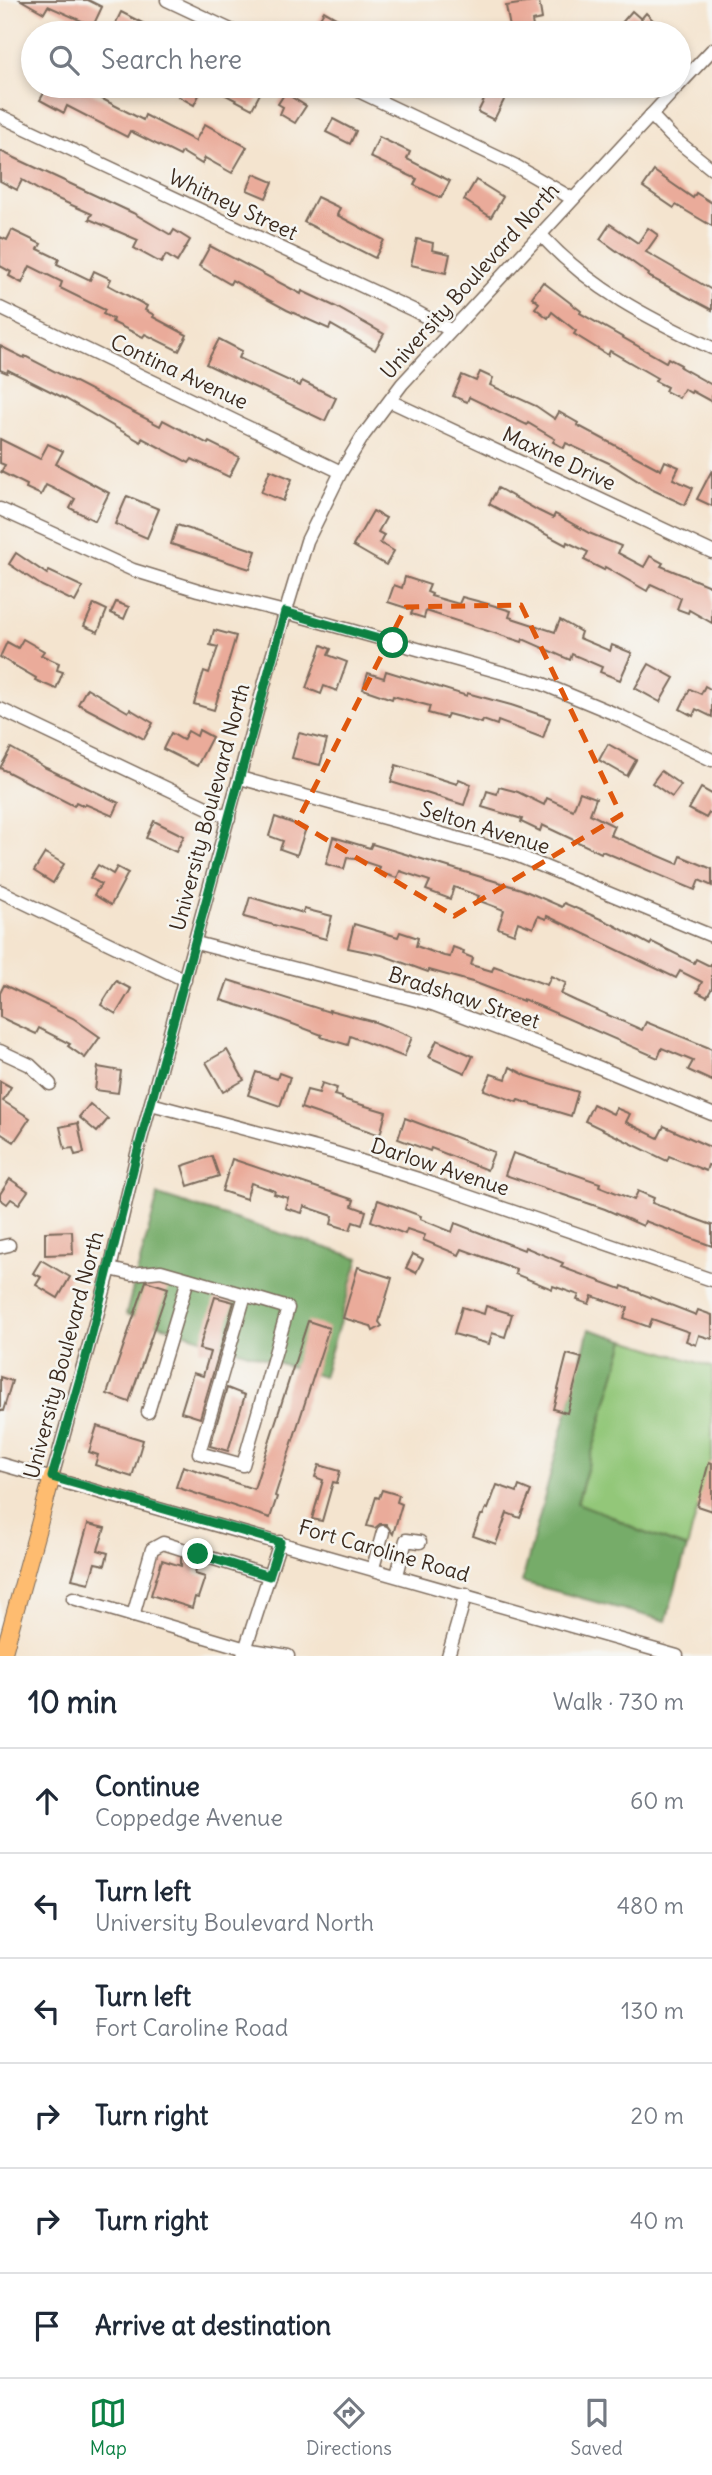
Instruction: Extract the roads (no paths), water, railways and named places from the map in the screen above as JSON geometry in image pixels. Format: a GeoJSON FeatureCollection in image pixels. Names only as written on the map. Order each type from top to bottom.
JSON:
{"type":"FeatureCollection","features":[{"type":"Feature","properties":{"kind":"main road","name":"University Boulevard North"},"geometry":{"type":"LineString","coordinates":[[4,1656],[52,1477]]}},
{"type":"Feature","properties":{"kind":"street"},"geometry":{"type":"LineString","coordinates":[[167,0],[212,21]]}},
{"type":"Feature","properties":{"kind":"street","name":"University Boulevard North"},"geometry":{"type":"LineString","coordinates":[[691,73],[712,50]]}},
{"type":"Feature","properties":{"kind":"street"},"geometry":{"type":"LineString","coordinates":[[373,98],[514,165],[573,199]]}},
{"type":"Feature","properties":{"kind":"street","name":"University Boulevard North"},"geometry":{"type":"LineString","coordinates":[[52,1477],[285,612],[307,541],[341,472],[363,436],[402,384],[667,98]]}},
{"type":"Feature","properties":{"kind":"street"},"geometry":{"type":"LineString","coordinates":[[651,115],[671,136],[712,169]]}},
{"type":"Feature","properties":{"kind":"street","name":"Whitney Street"},"geometry":{"type":"LineString","coordinates":[[0,116],[450,330]]}},
{"type":"Feature","properties":{"kind":"street"},"geometry":{"type":"LineString","coordinates":[[541,235],[560,256],[616,299],[644,316],[712,348]]}},
{"type":"Feature","properties":{"kind":"street","name":"Contina Avenue"},"geometry":{"type":"LineString","coordinates":[[0,308],[341,472]]}},
{"type":"Feature","properties":{"kind":"street","name":"Maxine Drive"},"geometry":{"type":"LineString","coordinates":[[390,401],[712,552]]}},
{"type":"Feature","properties":{"kind":"street"},"geometry":{"type":"LineString","coordinates":[[0,509],[133,570],[543,684],[620,716],[712,760]]}},
{"type":"Feature","properties":{"kind":"street"},"geometry":{"type":"LineString","coordinates":[[0,709],[229,818]]}},
{"type":"Feature","properties":{"kind":"street","name":"Selton Avenue"},"geometry":{"type":"LineString","coordinates":[[240,778],[511,853],[712,936]]}},
{"type":"Feature","properties":{"kind":"street"},"geometry":{"type":"LineString","coordinates":[[0,891],[185,980]]}},
{"type":"Feature","properties":{"kind":"street","name":"Bradshaw Street"},"geometry":{"type":"LineString","coordinates":[[196,943],[432,1004],[565,1053],[712,1114]]}},
{"type":"Feature","properties":{"kind":"street"},"geometry":{"type":"LineString","coordinates":[[0,1051],[30,1065],[50,1084]]}},
{"type":"Feature","properties":{"kind":"street","name":"Darlow Avenue"},"geometry":{"type":"LineString","coordinates":[[151,1104],[383,1168],[712,1280]]}},
{"type":"Feature","properties":{"kind":"street"},"geometry":{"type":"LineString","coordinates":[[110,1269],[132,1274],[160,1271],[245,1295],[288,1308],[243,1465],[199,1452],[245,1295]]}},
{"type":"Feature","properties":{"kind":"street"},"geometry":{"type":"LineString","coordinates":[[148,1412],[188,1279]]}},
{"type":"Feature","properties":{"kind":"street","name":"Fort Caroline Road"},"geometry":{"type":"LineString","coordinates":[[0,1464],[466,1594],[649,1652],[677,1656]]}},
{"type":"Feature","properties":{"kind":"street"},"geometry":{"type":"LineString","coordinates":[[373,1568],[383,1532]]}},
{"type":"Feature","properties":{"kind":"street"},"geometry":{"type":"LineString","coordinates":[[397,1575],[406,1540],[420,1542]]}},
{"type":"Feature","properties":{"kind":"street"},"geometry":{"type":"LineString","coordinates":[[246,1654],[280,1542]]}},
{"type":"Feature","properties":{"kind":"street"},"geometry":{"type":"LineString","coordinates":[[133,1616],[152,1549],[163,1543],[182,1549]]}},
{"type":"Feature","properties":{"kind":"street"},"geometry":{"type":"LineString","coordinates":[[198,1554],[269,1576]]}},
{"type":"Feature","properties":{"kind":"street"},"geometry":{"type":"LineString","coordinates":[[447,1656],[466,1594]]}},
{"type":"Feature","properties":{"kind":"street"},"geometry":{"type":"LineString","coordinates":[[73,1598],[246,1654],[288,1656]]}}]}
